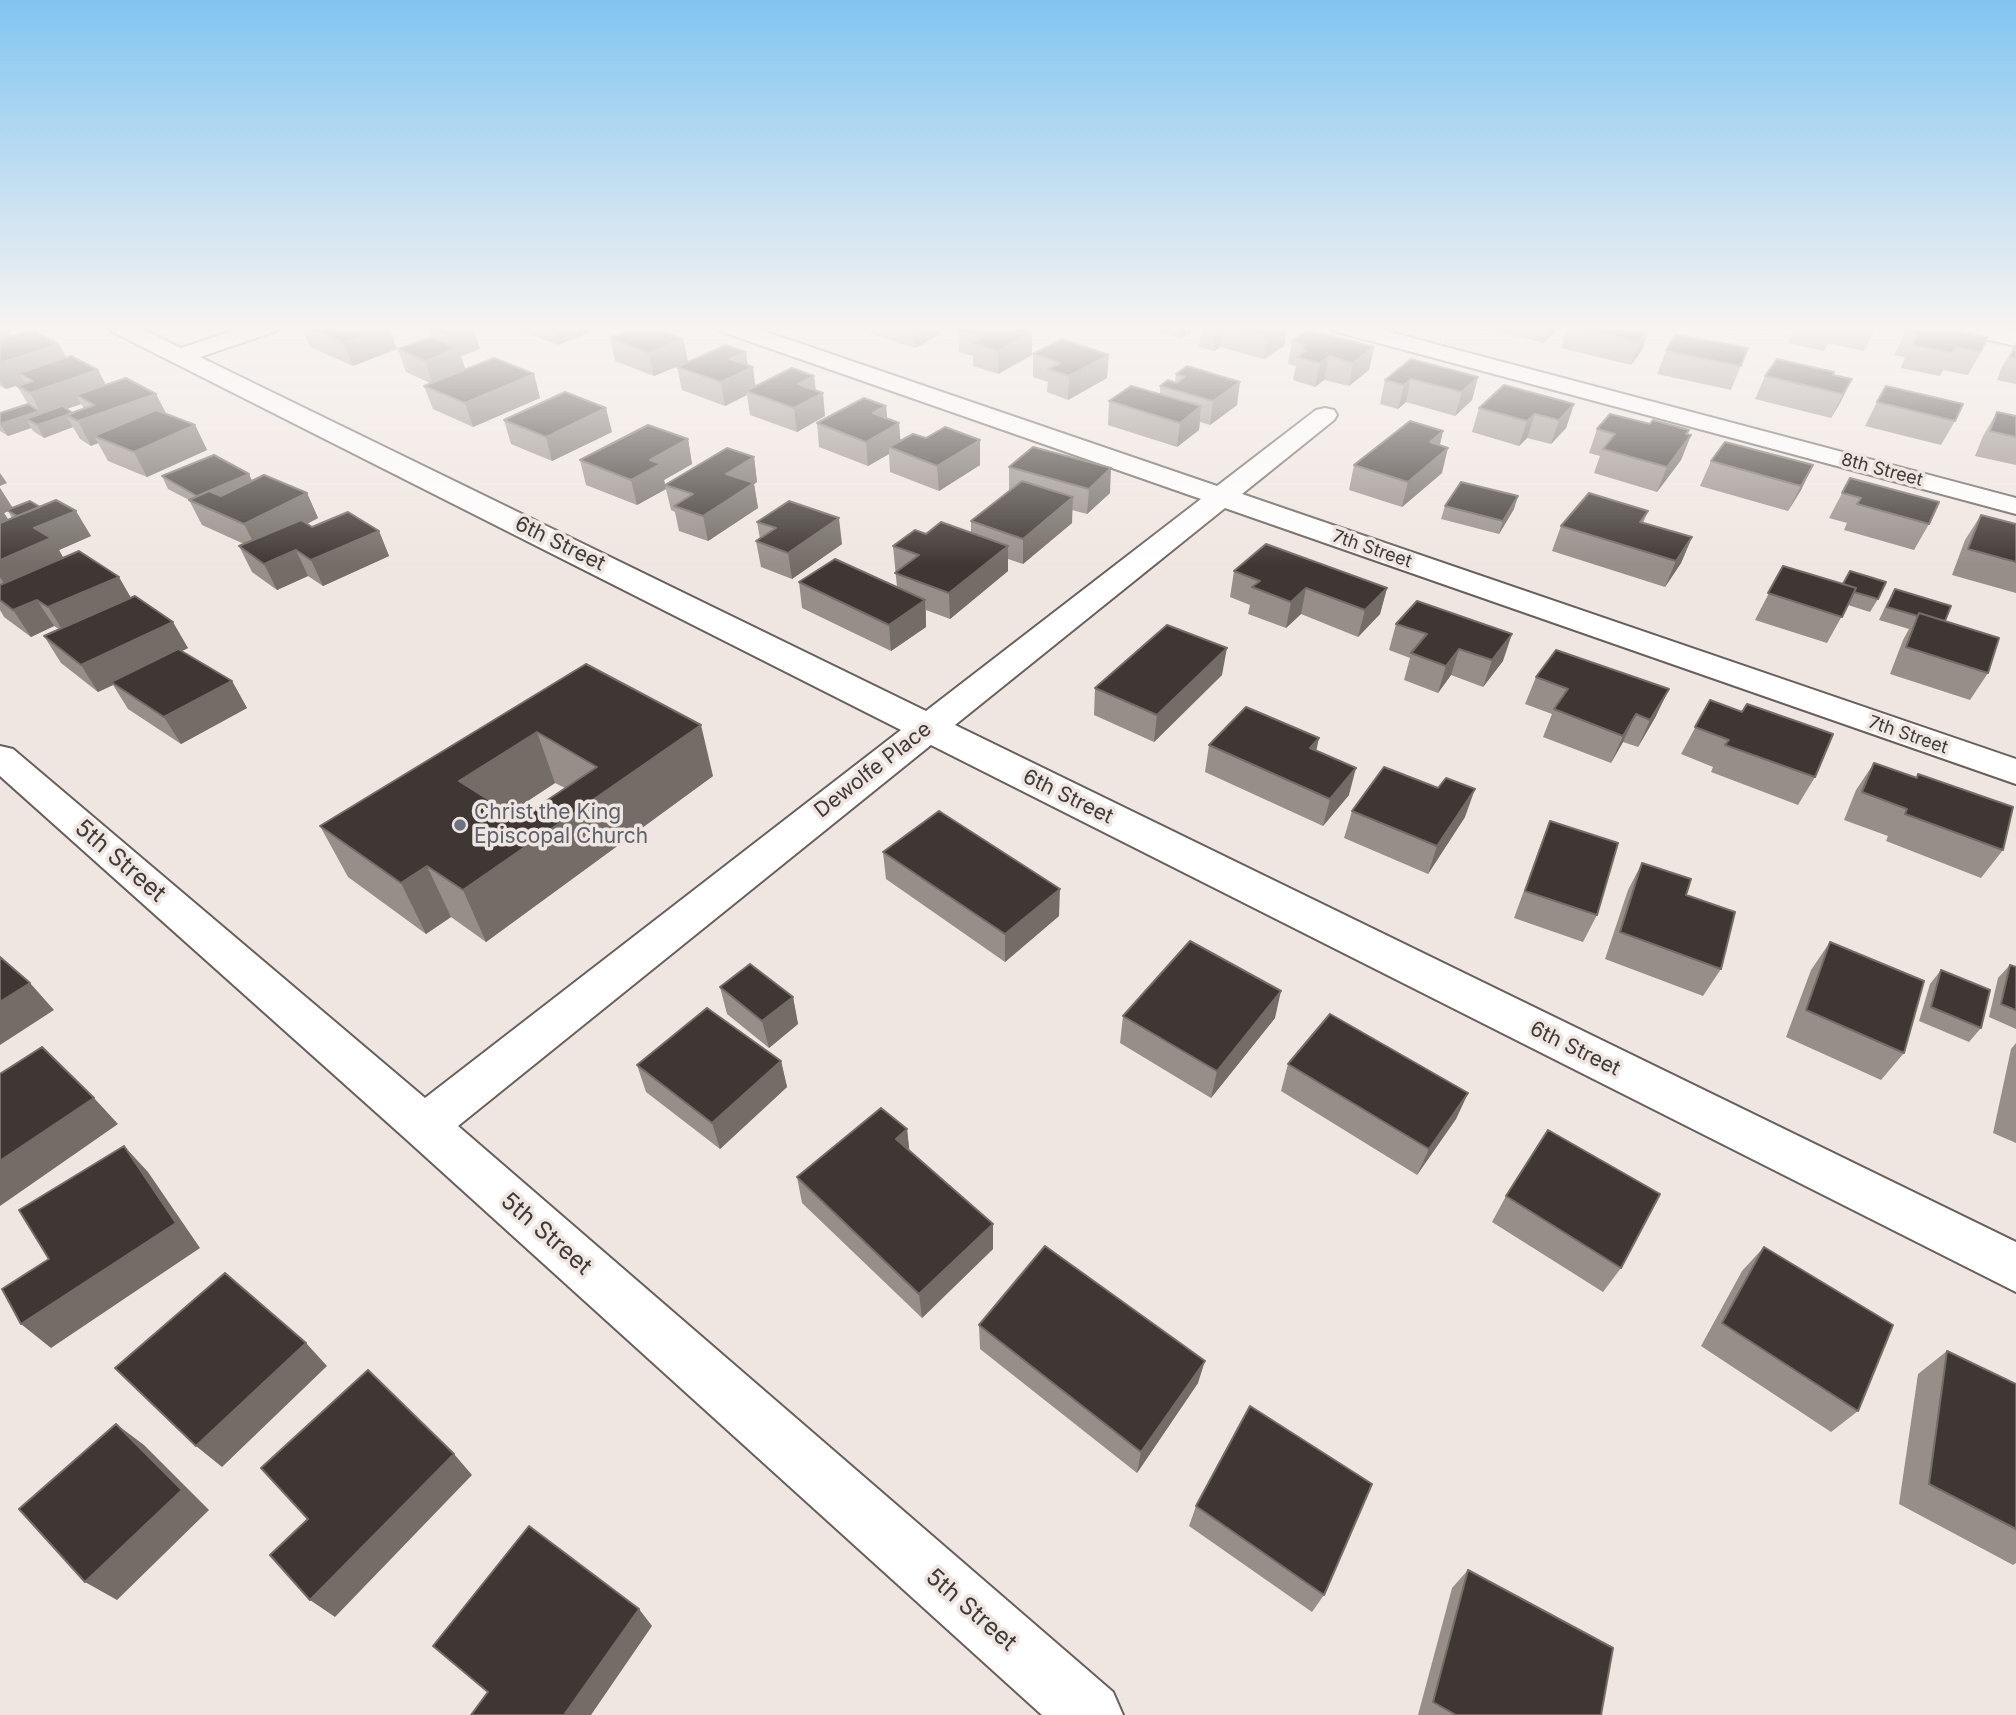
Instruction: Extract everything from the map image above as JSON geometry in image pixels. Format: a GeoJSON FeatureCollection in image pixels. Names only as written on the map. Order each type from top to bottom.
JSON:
{"type":"FeatureCollection","features":[{"type":"Feature","properties":{"kind":"street","name":"6th Street"},"geometry":{"type":"LineString","coordinates":[[281,406],[2016,1268]]}},
{"type":"Feature","properties":{"kind":"street","name":"7th Street"},"geometry":{"type":"LineString","coordinates":[[960,406],[2016,772]]}},
{"type":"Feature","properties":{"kind":"street","name":"8th Street"},"geometry":{"type":"LineString","coordinates":[[1642,406],[2016,506]]}},
{"type":"Feature","properties":{"kind":"street","name":"Dewolfe Place"},"geometry":{"type":"LineString","coordinates":[[424,1126],[1325,415]]}},
{"type":"Feature","properties":{"kind":"street","name":"5th Street"},"geometry":{"type":"LineString","coordinates":[[0,757],[424,1126],[1090,1715]]}},
{"type":"Feature","properties":{"kind":"building"},"geometry":{"type":"Polygon","coordinates":[[[22,406],[31,406],[39,411],[0,424],[0,413],[22,406]]]}},
{"type":"Feature","properties":{"kind":"building"},"geometry":{"type":"Polygon","coordinates":[[[62,406],[73,413],[37,425],[26,419],[62,406]]]}},
{"type":"Feature","properties":{"kind":"building"},"geometry":{"type":"Polygon","coordinates":[[[91,406],[121,406],[78,421],[66,415],[91,406]]]}},
{"type":"Feature","properties":{"kind":"building"},"geometry":{"type":"Polygon","coordinates":[[[534,406],[606,408],[546,437],[504,420],[534,406]]]}},
{"type":"Feature","properties":{"kind":"building"},"geometry":{"type":"Polygon","coordinates":[[[849,406],[886,406],[873,413],[899,423],[866,442],[817,423],[849,406]]]}},
{"type":"Feature","properties":{"kind":"building"},"geometry":{"type":"Polygon","coordinates":[[[1125,406],[1201,406],[1180,423],[1125,406]]]}},
{"type":"Feature","properties":{"kind":"building"},"geometry":{"type":"Polygon","coordinates":[[[1572,406],[1559,420],[1535,414],[1527,421],[1479,408],[1572,406]]]}},
{"type":"Feature","properties":{"kind":"building"},"geometry":{"type":"Polygon","coordinates":[[[1894,406],[1962,406],[1955,421],[1894,406]]]}},
{"type":"Feature","properties":{"kind":"building"},"geometry":{"type":"Polygon","coordinates":[[[156,410],[195,425],[134,452],[94,436],[156,410]]]}},
{"type":"Feature","properties":{"kind":"building"},"geometry":{"type":"Polygon","coordinates":[[[1997,412],[2016,416],[2016,437],[1990,431],[1997,412]]]}},
{"type":"Feature","properties":{"kind":"building"},"geometry":{"type":"Polygon","coordinates":[[[1610,414],[1650,424],[1653,420],[1689,430],[1686,434],[1691,435],[1667,467],[1603,449],[1615,434],[1597,429],[1610,414]]]}},
{"type":"Feature","properties":{"kind":"building"},"geometry":{"type":"Polygon","coordinates":[[[1410,421],[1443,431],[1430,442],[1448,448],[1408,482],[1354,465],[1410,421]]]}},
{"type":"Feature","properties":{"kind":"building"},"geometry":{"type":"Polygon","coordinates":[[[648,425],[688,439],[650,460],[661,464],[631,480],[580,460],[648,425]]]}},
{"type":"Feature","properties":{"kind":"building"},"geometry":{"type":"Polygon","coordinates":[[[945,427],[980,440],[937,466],[889,447],[913,434],[926,438],[945,427]]]}},
{"type":"Feature","properties":{"kind":"building"},"geometry":{"type":"Polygon","coordinates":[[[1725,442],[1813,465],[1801,486],[1711,461],[1725,442]]]}},
{"type":"Feature","properties":{"kind":"building"},"geometry":{"type":"Polygon","coordinates":[[[1033,447],[1111,468],[1089,489],[1009,467],[1033,447]]]}},
{"type":"Feature","properties":{"kind":"building"},"geometry":{"type":"Polygon","coordinates":[[[727,448],[754,457],[726,474],[754,483],[703,516],[674,506],[693,494],[665,485],[727,448]]]}},
{"type":"Feature","properties":{"kind":"building"},"geometry":{"type":"Polygon","coordinates":[[[214,455],[249,474],[197,496],[162,476],[214,455]]]}},
{"type":"Feature","properties":{"kind":"building"},"geometry":{"type":"Polygon","coordinates":[[[264,475],[307,493],[244,524],[189,500],[209,491],[221,496],[264,475]]]}},
{"type":"Feature","properties":{"kind":"building"},"geometry":{"type":"Polygon","coordinates":[[[1850,478],[1939,502],[1929,524],[1857,504],[1861,498],[1842,493],[1850,478]]]}},
{"type":"Feature","properties":{"kind":"building"},"geometry":{"type":"Polygon","coordinates":[[[1022,481],[1073,497],[1023,539],[971,521],[1022,481]]]}},
{"type":"Feature","properties":{"kind":"building"},"geometry":{"type":"Polygon","coordinates":[[[1461,482],[1518,496],[1503,521],[1445,506],[1461,482]]]}},
{"type":"Feature","properties":{"kind":"building"},"geometry":{"type":"Polygon","coordinates":[[[1589,493],[1648,511],[1640,522],[1692,537],[1676,561],[1561,526],[1589,493]]]}},
{"type":"Feature","properties":{"kind":"building"},"geometry":{"type":"Polygon","coordinates":[[[56,500],[76,511],[34,528],[51,538],[0,560],[0,523],[56,500]]]}},
{"type":"Feature","properties":{"kind":"building"},"geometry":{"type":"Polygon","coordinates":[[[30,501],[40,507],[17,516],[7,510],[30,501]]]}},
{"type":"Feature","properties":{"kind":"building"},"geometry":{"type":"Polygon","coordinates":[[[789,501],[839,518],[788,553],[756,541],[776,528],[757,522],[789,501]]]}},
{"type":"Feature","properties":{"kind":"building"},"geometry":{"type":"Polygon","coordinates":[[[348,512],[379,531],[311,560],[296,550],[264,564],[239,546],[301,520],[312,527],[348,512]]]}},
{"type":"Feature","properties":{"kind":"building"},"geometry":{"type":"Polygon","coordinates":[[[1981,515],[2016,524],[2016,562],[1968,549],[1981,515]]]}},
{"type":"Feature","properties":{"kind":"building"},"geometry":{"type":"Polygon","coordinates":[[[941,522],[1008,546],[949,593],[895,573],[919,555],[893,546],[915,530],[926,534],[941,522]]]}},
{"type":"Feature","properties":{"kind":"building"},"geometry":{"type":"Polygon","coordinates":[[[1266,544],[1387,588],[1365,610],[1306,588],[1291,602],[1252,587],[1260,581],[1234,571],[1266,544]]]}},
{"type":"Feature","properties":{"kind":"building"},"geometry":{"type":"Polygon","coordinates":[[[79,551],[119,577],[48,607],[37,600],[13,610],[0,600],[0,585],[79,551]]]}},
{"type":"Feature","properties":{"kind":"building"},"geometry":{"type":"Polygon","coordinates":[[[835,559],[925,600],[889,625],[799,582],[835,559]]]}},
{"type":"Feature","properties":{"kind":"building"},"geometry":{"type":"Polygon","coordinates":[[[1783,566],[1856,588],[1842,617],[1768,593],[1783,566]]]}},
{"type":"Feature","properties":{"kind":"building"},"geometry":{"type":"Polygon","coordinates":[[[1850,571],[1886,582],[1878,599],[1854,592],[1856,588],[1843,584],[1850,571]]]}},
{"type":"Feature","properties":{"kind":"building"},"geometry":{"type":"Polygon","coordinates":[[[1895,589],[1951,606],[1945,621],[1887,607],[1895,589]]]}},
{"type":"Feature","properties":{"kind":"building"},"geometry":{"type":"Polygon","coordinates":[[[135,596],[173,622],[81,665],[44,636],[135,596]]]}},
{"type":"Feature","properties":{"kind":"building"},"geometry":{"type":"Polygon","coordinates":[[[1417,601],[1512,634],[1492,660],[1459,649],[1446,666],[1411,653],[1427,634],[1396,624],[1417,601]]]}},
{"type":"Feature","properties":{"kind":"building"},"geometry":{"type":"Polygon","coordinates":[[[1919,613],[1999,638],[1988,673],[1906,647],[1919,613]]]}},
{"type":"Feature","properties":{"kind":"building"},"geometry":{"type":"Polygon","coordinates":[[[1167,625],[1227,648],[1157,715],[1095,688],[1167,625]]]}},
{"type":"Feature","properties":{"kind":"building"},"geometry":{"type":"Polygon","coordinates":[[[178,649],[232,681],[164,717],[111,682],[178,649]]]}},
{"type":"Feature","properties":{"kind":"building"},"geometry":{"type":"Polygon","coordinates":[[[1556,650],[1669,689],[1650,720],[1636,714],[1623,736],[1554,709],[1568,689],[1536,677],[1556,650]]]}},
{"type":"Feature","properties":{"kind":"building"},"geometry":{"type":"Polygon","coordinates":[[[586,664],[701,725],[463,890],[427,866],[401,883],[320,826],[586,664]],[[537,732],[459,781],[519,819],[597,767],[537,732]]]}},
{"type":"Feature","properties":{"kind":"building"},"geometry":{"type":"Polygon","coordinates":[[[1710,700],[1742,712],[1747,704],[1833,734],[1815,777],[1725,745],[1729,740],[1695,727],[1710,700]]]}},
{"type":"Feature","properties":{"kind":"building"},"geometry":{"type":"Polygon","coordinates":[[[1246,707],[1319,738],[1310,748],[1356,768],[1330,799],[1209,745],[1246,707]]]}},
{"type":"Feature","properties":{"kind":"building"},"geometry":{"type":"Polygon","coordinates":[[[1874,763],[1917,778],[1918,774],[2013,807],[2003,850],[1905,814],[1907,809],[1862,792],[1874,763]]]}},
{"type":"Feature","properties":{"kind":"building"},"geometry":{"type":"Polygon","coordinates":[[[1384,767],[1438,788],[1446,778],[1475,789],[1437,846],[1352,811],[1384,767]]]}},
{"type":"Feature","properties":{"kind":"building"},"geometry":{"type":"Polygon","coordinates":[[[939,811],[1060,889],[1005,934],[883,852],[939,811]]]}},
{"type":"Feature","properties":{"kind":"building"},"geometry":{"type":"Polygon","coordinates":[[[1550,821],[1618,843],[1597,915],[1525,891],[1550,821]]]}},
{"type":"Feature","properties":{"kind":"building"},"geometry":{"type":"Polygon","coordinates":[[[1642,863],[1691,879],[1686,895],[1735,912],[1721,969],[1620,932],[1642,863]]]}},
{"type":"Feature","properties":{"kind":"building"},"geometry":{"type":"Polygon","coordinates":[[[1190,941],[1281,991],[1217,1071],[1123,1016],[1190,941]]]}},
{"type":"Feature","properties":{"kind":"building"},"geometry":{"type":"Polygon","coordinates":[[[1830,942],[1924,981],[1904,1053],[1806,1010],[1830,942]]]}},
{"type":"Feature","properties":{"kind":"building"},"geometry":{"type":"Polygon","coordinates":[[[0,957],[30,983],[0,1002],[0,957]]]}},
{"type":"Feature","properties":{"kind":"building"},"geometry":{"type":"Polygon","coordinates":[[[750,964],[793,997],[762,1021],[720,987],[750,964]]]}},
{"type":"Feature","properties":{"kind":"building"},"geometry":{"type":"Polygon","coordinates":[[[2010,965],[2016,967],[2016,1010],[2001,1004],[2010,965]]]}},
{"type":"Feature","properties":{"kind":"building"},"geometry":{"type":"Polygon","coordinates":[[[1941,970],[1990,990],[1981,1028],[1931,1007],[1941,970]]]}},
{"type":"Feature","properties":{"kind":"building"},"geometry":{"type":"Polygon","coordinates":[[[707,1008],[781,1061],[712,1123],[637,1065],[707,1008]]]}},
{"type":"Feature","properties":{"kind":"building"},"geometry":{"type":"Polygon","coordinates":[[[1330,1014],[1468,1093],[1429,1149],[1288,1064],[1330,1014]]]}},
{"type":"Feature","properties":{"kind":"building"},"geometry":{"type":"Polygon","coordinates":[[[42,1047],[94,1098],[0,1161],[0,1074],[42,1047]]]}},
{"type":"Feature","properties":{"kind":"building"},"geometry":{"type":"Polygon","coordinates":[[[881,1108],[907,1129],[896,1139],[993,1224],[919,1294],[797,1177],[881,1108]]]}},
{"type":"Feature","properties":{"kind":"building"},"geometry":{"type":"Polygon","coordinates":[[[1548,1130],[1660,1194],[1621,1268],[1506,1196],[1548,1130]]]}},
{"type":"Feature","properties":{"kind":"building"},"geometry":{"type":"Polygon","coordinates":[[[124,1146],[176,1223],[21,1324],[2,1289],[49,1259],[19,1210],[124,1146]]]}},
{"type":"Feature","properties":{"kind":"building"},"geometry":{"type":"Polygon","coordinates":[[[1045,1246],[1205,1361],[1141,1452],[979,1325],[1045,1246]]]}},
{"type":"Feature","properties":{"kind":"building"},"geometry":{"type":"Polygon","coordinates":[[[1764,1247],[1893,1325],[1858,1411],[1722,1323],[1764,1247]]]}},
{"type":"Feature","properties":{"kind":"building"},"geometry":{"type":"Polygon","coordinates":[[[225,1273],[306,1343],[196,1446],[115,1368],[225,1273]]]}},
{"type":"Feature","properties":{"kind":"building"},"geometry":{"type":"Polygon","coordinates":[[[1947,1351],[2016,1384],[2016,1529],[1929,1484],[1947,1351]]]}},
{"type":"Feature","properties":{"kind":"building"},"geometry":{"type":"Polygon","coordinates":[[[368,1370],[454,1454],[310,1600],[270,1555],[308,1519],[261,1468],[368,1370]]]}},
{"type":"Feature","properties":{"kind":"building"},"geometry":{"type":"Polygon","coordinates":[[[1250,1406],[1372,1484],[1324,1595],[1196,1506],[1250,1406]]]}},
{"type":"Feature","properties":{"kind":"building"},"geometry":{"type":"Polygon","coordinates":[[[116,1424],[182,1490],[85,1582],[19,1509],[116,1424]]]}},
{"type":"Feature","properties":{"kind":"building"},"geometry":{"type":"Polygon","coordinates":[[[529,1526],[639,1609],[564,1715],[471,1715],[488,1692],[433,1646],[529,1526]]]}},
{"type":"Feature","properties":{"kind":"building"},"geometry":{"type":"Polygon","coordinates":[[[1468,1570],[1613,1648],[1601,1715],[1456,1715],[1433,1702],[1468,1570]]]}},
{"type":"Feature","properties":{"kind":"place","name":"Christ the King Episcopal Church"},"geometry":{"type":"Point","coordinates":[460,825]}}]}
